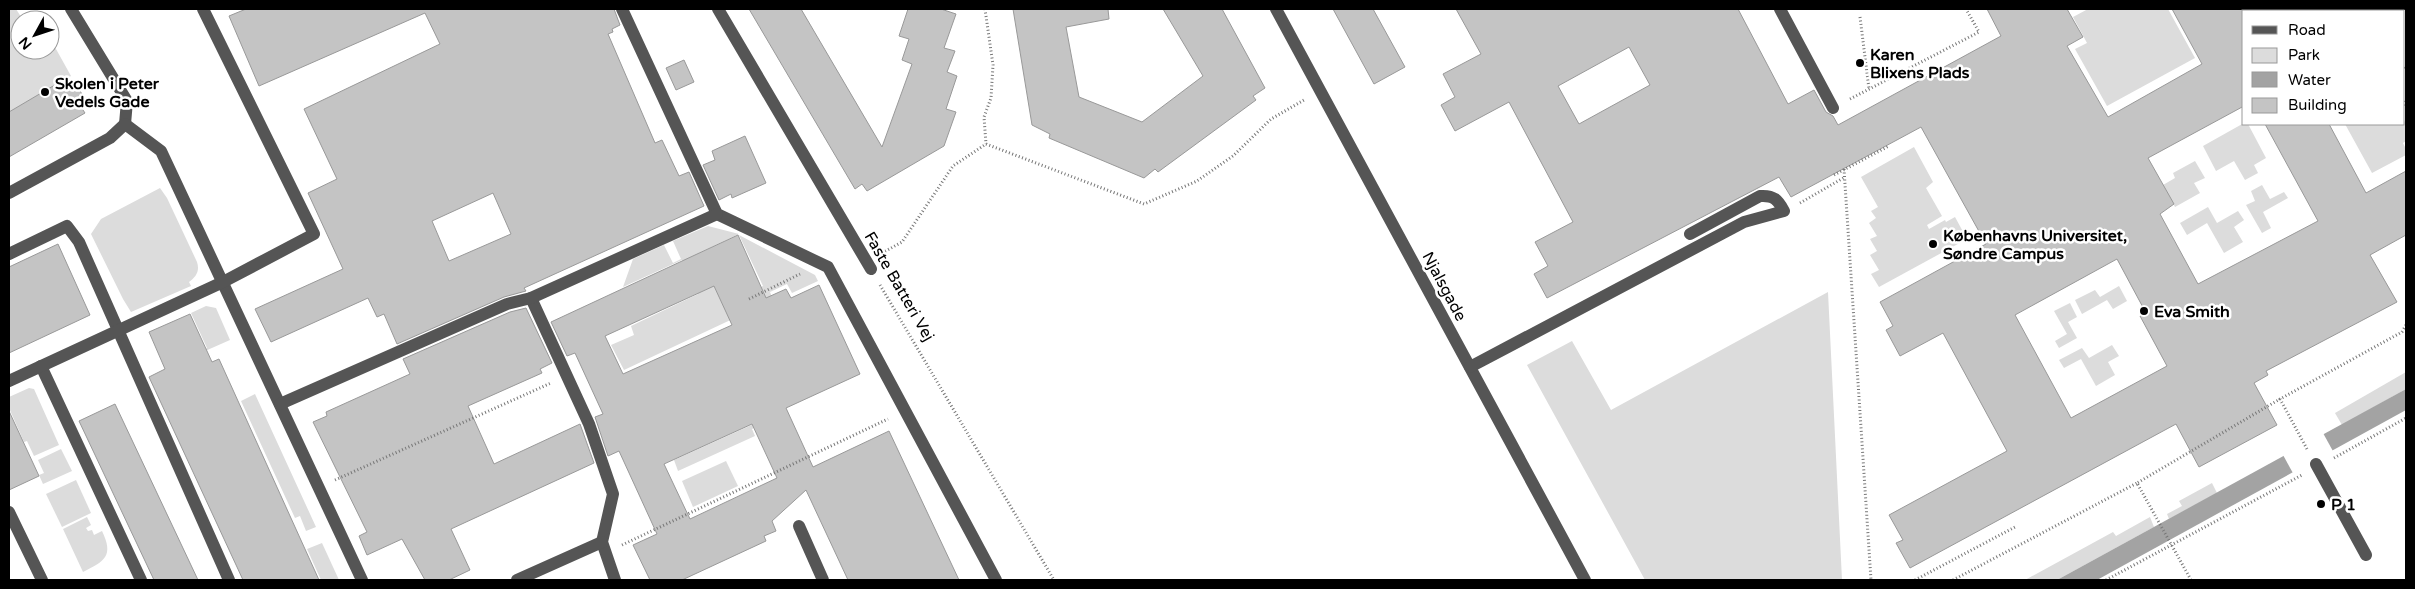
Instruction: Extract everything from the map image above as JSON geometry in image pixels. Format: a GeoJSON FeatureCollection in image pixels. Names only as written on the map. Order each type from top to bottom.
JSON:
{"type":"FeatureCollection","features":[{"type":"Feature","properties":{"kind":"street"},"geometry":{"type":"LineString","coordinates":[[9,194],[110,138],[125,124],[127,101],[71,9]]}},
{"type":"Feature","properties":{"kind":"street"},"geometry":{"type":"LineString","coordinates":[[9,381],[223,282],[314,234],[203,9]]}},
{"type":"Feature","properties":{"kind":"street"},"geometry":{"type":"LineString","coordinates":[[622,9],[717,214],[828,267],[996,580]]}},
{"type":"Feature","properties":{"kind":"street","name":"Faste Batteri Vej"},"geometry":{"type":"LineString","coordinates":[[718,9],[869,265]]}},
{"type":"Feature","properties":{"kind":"street","name":"Njalsgade"},"geometry":{"type":"LineString","coordinates":[[1276,9],[1585,580]]}},
{"type":"Feature","properties":{"kind":"street"},"geometry":{"type":"LineString","coordinates":[[1780,9],[1833,108]]}},
{"type":"Feature","properties":{"kind":"street"},"geometry":{"type":"LineString","coordinates":[[125,124],[162,151],[362,580]]}},
{"type":"Feature","properties":{"kind":"street"},"geometry":{"type":"LineString","coordinates":[[1470,367],[1744,222],[1784,212],[1776,198],[1769,195],[1760,196],[1690,234]]}},
{"type":"Feature","properties":{"kind":"street"},"geometry":{"type":"LineString","coordinates":[[280,404],[507,304],[531,298],[717,214]]}},
{"type":"Feature","properties":{"kind":"street"},"geometry":{"type":"LineString","coordinates":[[9,254],[67,226],[79,242],[229,580]]}},
{"type":"Feature","properties":{"kind":"street"},"geometry":{"type":"LineString","coordinates":[[531,298],[589,424],[613,494],[604,547],[615,580]]}},
{"type":"Feature","properties":{"kind":"street"},"geometry":{"type":"LineString","coordinates":[[41,366],[141,580]]}},
{"type":"Feature","properties":{"kind":"street"},"geometry":{"type":"LineString","coordinates":[[2317,466],[2366,555]]}},
{"type":"Feature","properties":{"kind":"street"},"geometry":{"type":"LineString","coordinates":[[9,512],[42,580]]}},
{"type":"Feature","properties":{"kind":"street"},"geometry":{"type":"LineString","coordinates":[[799,526],[823,580]]}},
{"type":"Feature","properties":{"kind":"street"},"geometry":{"type":"LineString","coordinates":[[517,580],[604,547]]}},
{"type":"Feature","properties":{"kind":"path"},"geometry":{"type":"LineString","coordinates":[[984,9],[993,65],[991,98],[984,117],[986,144]]}},
{"type":"Feature","properties":{"kind":"path"},"geometry":{"type":"LineString","coordinates":[[1833,108],[1979,32],[1966,9]]}},
{"type":"Feature","properties":{"kind":"path"},"geometry":{"type":"LineString","coordinates":[[1860,17],[1869,89]]}},
{"type":"Feature","properties":{"kind":"path"},"geometry":{"type":"LineString","coordinates":[[986,144],[1144,204],[1197,181],[1234,156],[1272,120],[1320,90]]}},
{"type":"Feature","properties":{"kind":"path"},"geometry":{"type":"LineString","coordinates":[[869,265],[902,242],[953,166],[986,144]]}},
{"type":"Feature","properties":{"kind":"path"},"geometry":{"type":"LineString","coordinates":[[1834,175],[1889,146]]}},
{"type":"Feature","properties":{"kind":"path"},"geometry":{"type":"LineString","coordinates":[[1844,170],[1871,580]]}},
{"type":"Feature","properties":{"kind":"path"},"geometry":{"type":"LineString","coordinates":[[1784,212],[1845,177]]}},
{"type":"Feature","properties":{"kind":"path"},"geometry":{"type":"LineString","coordinates":[[749,299],[820,264]]}},
{"type":"Feature","properties":{"kind":"path","name":"Faste Batteri Vej"},"geometry":{"type":"LineString","coordinates":[[869,265],[1054,580]]}},
{"type":"Feature","properties":{"kind":"path"},"geometry":{"type":"LineString","coordinates":[[1953,580],[2137,483],[2280,399],[2402,332],[2406,324]]}},
{"type":"Feature","properties":{"kind":"path"},"geometry":{"type":"LineString","coordinates":[[318,487],[567,376]]}},
{"type":"Feature","properties":{"kind":"path"},"geometry":{"type":"LineString","coordinates":[[2280,399],[2303,441]]}},
{"type":"Feature","properties":{"kind":"path"},"geometry":{"type":"LineString","coordinates":[[604,547],[904,411]]}},
{"type":"Feature","properties":{"kind":"path"},"geometry":{"type":"LineString","coordinates":[[2106,580],[2171,543],[2406,418]]}},
{"type":"Feature","properties":{"kind":"path"},"geometry":{"type":"LineString","coordinates":[[2137,483],[2192,580]]}},
{"type":"Feature","properties":{"kind":"path"},"geometry":{"type":"LineString","coordinates":[[1915,580],[2014,527]]}},
{"type":"Feature","properties":{"kind":"green space"},"geometry":{"type":"Polygon","coordinates":[[[9,9],[16,9],[10,10],[10,60],[60,60],[60,56],[71,76],[9,112],[9,9]]]}},
{"type":"Feature","properties":{"kind":"green space"},"geometry":{"type":"Polygon","coordinates":[[[2088,9],[2168,9],[2195,58],[2107,106],[2075,49],[2087,43],[2073,17],[2088,9]]]}},
{"type":"Feature","properties":{"kind":"green space"},"geometry":{"type":"Polygon","coordinates":[[[2405,122],[2406,141],[2403,143],[2406,155],[2372,173],[2346,125],[2405,125],[2405,122]]]}},
{"type":"Feature","properties":{"kind":"green space"},"geometry":{"type":"Polygon","coordinates":[[[2242,124],[2249,125],[2266,158],[2254,165],[2258,173],[2245,180],[2234,161],[2216,171],[2203,146],[2242,124]]]}},
{"type":"Feature","properties":{"kind":"green space"},"geometry":{"type":"Polygon","coordinates":[[[1914,147],[1933,182],[1926,188],[1942,216],[1927,225],[1929,229],[1955,217],[1967,239],[1879,287],[1871,274],[1879,270],[1870,255],[1877,251],[1870,239],[1877,236],[1869,223],[1876,218],[1871,211],[1878,207],[1861,177],[1914,147]]]}},
{"type":"Feature","properties":{"kind":"green space"},"geometry":{"type":"Polygon","coordinates":[[[2195,161],[2205,178],[2194,183],[2200,193],[2175,207],[2163,185],[2175,178],[2173,173],[2195,161]]]}},
{"type":"Feature","properties":{"kind":"green space"},"geometry":{"type":"Polygon","coordinates":[[[2262,185],[2270,199],[2284,192],[2288,198],[2263,212],[2271,228],[2262,233],[2246,205],[2255,201],[2251,191],[2262,185]]]}},
{"type":"Feature","properties":{"kind":"green space"},"geometry":{"type":"Polygon","coordinates":[[[160,188],[167,198],[197,262],[198,271],[189,282],[191,286],[131,312],[91,234],[101,219],[160,188]]]}},
{"type":"Feature","properties":{"kind":"green space"},"geometry":{"type":"Polygon","coordinates":[[[2208,207],[2217,223],[2238,211],[2244,220],[2234,227],[2243,242],[2224,253],[2207,223],[2187,235],[2180,223],[2208,207]]]}},
{"type":"Feature","properties":{"kind":"green space"},"geometry":{"type":"Polygon","coordinates":[[[708,226],[739,234],[699,253],[723,305],[763,286],[739,235],[815,275],[818,281],[792,293],[787,284],[770,292],[773,300],[624,370],[611,345],[634,335],[631,326],[698,294],[682,260],[623,287],[633,259],[664,245],[673,263],[681,259],[673,241],[708,226]]]}},
{"type":"Feature","properties":{"kind":"green space"},"geometry":{"type":"Polygon","coordinates":[[[2119,286],[2127,301],[2113,309],[2107,300],[2082,314],[2075,300],[2095,290],[2100,297],[2119,286]]]}},
{"type":"Feature","properties":{"kind":"green space"},"geometry":{"type":"Polygon","coordinates":[[[1828,292],[1842,580],[1645,580],[1527,365],[1572,341],[1611,410],[1828,292]]]}},
{"type":"Feature","properties":{"kind":"green space"},"geometry":{"type":"Polygon","coordinates":[[[2070,303],[2077,317],[2068,322],[2077,338],[2059,348],[2055,341],[2067,334],[2054,311],[2070,303]]]}},
{"type":"Feature","properties":{"kind":"green space"},"geometry":{"type":"Polygon","coordinates":[[[206,306],[216,308],[230,340],[196,355],[207,348],[191,313],[206,306]]]}},
{"type":"Feature","properties":{"kind":"green space"},"geometry":{"type":"Polygon","coordinates":[[[2112,345],[2119,356],[2108,362],[2115,375],[2096,386],[2081,359],[2064,368],[2059,360],[2082,348],[2089,358],[2112,345]]]}},
{"type":"Feature","properties":{"kind":"green space"},"geometry":{"type":"Polygon","coordinates":[[[2406,372],[2406,389],[2342,425],[2335,413],[2406,372]]]}},
{"type":"Feature","properties":{"kind":"green space"},"geometry":{"type":"Polygon","coordinates":[[[29,388],[34,389],[59,445],[34,456],[27,441],[24,442],[9,408],[9,397],[29,388]]]}},
{"type":"Feature","properties":{"kind":"green space"},"geometry":{"type":"Polygon","coordinates":[[[255,394],[316,527],[306,531],[300,516],[295,518],[241,401],[255,394]]]}},
{"type":"Feature","properties":{"kind":"green space"},"geometry":{"type":"Polygon","coordinates":[[[756,423],[757,426],[752,429],[755,436],[678,471],[674,460],[756,423]]]}},
{"type":"Feature","properties":{"kind":"green space"},"geometry":{"type":"Polygon","coordinates":[[[61,449],[72,471],[43,484],[39,475],[44,473],[38,460],[61,449]]]}},
{"type":"Feature","properties":{"kind":"green space"},"geometry":{"type":"Polygon","coordinates":[[[726,461],[738,486],[693,507],[682,481],[726,461]]]}},
{"type":"Feature","properties":{"kind":"green space"},"geometry":{"type":"Polygon","coordinates":[[[76,480],[91,513],[62,527],[46,494],[76,480]]]}},
{"type":"Feature","properties":{"kind":"green space"},"geometry":{"type":"Polygon","coordinates":[[[2212,483],[2217,493],[2169,519],[2167,514],[2182,506],[2179,501],[2212,483]]]}},
{"type":"Feature","properties":{"kind":"green space"},"geometry":{"type":"Polygon","coordinates":[[[87,517],[91,525],[86,528],[88,531],[92,530],[94,535],[102,531],[106,539],[107,552],[102,561],[83,572],[63,529],[87,517]]]}},
{"type":"Feature","properties":{"kind":"green space"},"geometry":{"type":"Polygon","coordinates":[[[2150,517],[2154,527],[2057,580],[2025,580],[2113,532],[2116,536],[2150,517]]]}},
{"type":"Feature","properties":{"kind":"green space"},"geometry":{"type":"Polygon","coordinates":[[[322,543],[339,580],[321,580],[307,549],[322,543]]]}},
{"type":"Feature","properties":{"kind":"water"},"geometry":{"type":"Polygon","coordinates":[[[2406,389],[2406,410],[2097,580],[2057,580],[2406,389]]]}},
{"type":"Feature","properties":{"kind":"pier"},"geometry":{"type":"Polygon","coordinates":[[[2323,433],[2334,453],[2294,475],[2283,455],[2323,433]]]}},
{"type":"Feature","properties":{"kind":"building"},"geometry":{"type":"Polygon","coordinates":[[[246,9],[614,9],[620,25],[612,29],[613,32],[608,34],[655,143],[662,140],[679,176],[689,172],[704,206],[524,288],[526,291],[504,297],[397,344],[384,314],[377,317],[368,298],[271,342],[255,309],[343,269],[308,193],[337,179],[304,109],[440,44],[425,13],[259,86],[229,16],[246,9]],[[493,193],[432,221],[449,261],[511,234],[493,193]]]}},
{"type":"Feature","properties":{"kind":"building"},"geometry":{"type":"Polygon","coordinates":[[[749,9],[801,9],[882,147],[912,64],[902,60],[909,39],[899,36],[908,9],[941,9],[956,14],[944,48],[955,51],[947,72],[957,76],[946,109],[956,112],[944,146],[867,191],[862,184],[855,189],[749,9]]]}},
{"type":"Feature","properties":{"kind":"building"},"geometry":{"type":"Polygon","coordinates":[[[1013,9],[1108,9],[1109,19],[1066,27],[1079,97],[1142,122],[1203,76],[1163,9],[1222,9],[1265,88],[1253,96],[1256,100],[1158,172],[1155,169],[1144,178],[1049,138],[1050,134],[1032,125],[1013,9]]]}},
{"type":"Feature","properties":{"kind":"building"},"geometry":{"type":"Polygon","coordinates":[[[1333,9],[1373,9],[1405,67],[1374,84],[1333,9]]]}},
{"type":"Feature","properties":{"kind":"building"},"geometry":{"type":"Polygon","coordinates":[[[1456,9],[1738,9],[1788,104],[1814,90],[1826,112],[1833,116],[1838,125],[2001,36],[1987,9],[2067,9],[2083,37],[2067,46],[2108,117],[2202,64],[2172,9],[2244,9],[2242,10],[2242,107],[2148,158],[2174,204],[2160,214],[2198,284],[2318,221],[2266,125],[2330,125],[2366,193],[2406,171],[2406,235],[2370,255],[2397,302],[2266,371],[2268,375],[2254,383],[2277,425],[2199,467],[2176,424],[1910,568],[1896,543],[1903,540],[1889,515],[2007,451],[1943,333],[1900,356],[1886,330],[1893,326],[1880,302],[1986,244],[1921,127],[1791,197],[1779,177],[1547,298],[1534,274],[1548,266],[1535,242],[1573,222],[1509,102],[1455,131],[1441,105],[1455,97],[1443,74],[1481,54],[1456,9]],[[1629,47],[1558,86],[1579,124],[1650,85],[1629,47]],[[2117,259],[2015,315],[2071,418],[2167,366],[2140,316],[2146,313],[2117,259]]]}},
{"type":"Feature","properties":{"kind":"building"},"geometry":{"type":"Polygon","coordinates":[[[684,60],[694,82],[676,90],[666,68],[684,60]]]}},
{"type":"Feature","properties":{"kind":"building"},"geometry":{"type":"Polygon","coordinates":[[[65,79],[69,85],[75,82],[87,103],[81,107],[85,113],[9,157],[9,112],[65,79]]]}},
{"type":"Feature","properties":{"kind":"building"},"geometry":{"type":"Polygon","coordinates":[[[745,136],[766,183],[732,198],[731,194],[719,200],[703,165],[715,160],[712,151],[745,136]]]}},
{"type":"Feature","properties":{"kind":"building"},"geometry":{"type":"Polygon","coordinates":[[[738,235],[766,298],[786,289],[791,298],[819,285],[860,374],[786,408],[813,467],[889,431],[959,580],[848,580],[806,490],[772,521],[776,531],[764,536],[766,541],[682,580],[650,580],[633,545],[657,534],[619,451],[608,456],[595,417],[603,414],[575,353],[567,356],[551,322],[738,235]],[[714,286],[605,336],[623,374],[732,325],[714,286]],[[752,424],[664,464],[690,519],[777,478],[752,424]]]}},
{"type":"Feature","properties":{"kind":"building"},"geometry":{"type":"Polygon","coordinates":[[[58,244],[90,315],[9,353],[9,267],[58,244]]]}},
{"type":"Feature","properties":{"kind":"building"},"geometry":{"type":"Polygon","coordinates":[[[526,308],[552,363],[540,369],[542,373],[468,406],[494,464],[580,424],[594,463],[451,529],[470,570],[449,580],[425,580],[402,539],[367,555],[359,536],[367,532],[313,422],[327,416],[326,412],[410,374],[403,359],[510,312],[526,308]]]}},
{"type":"Feature","properties":{"kind":"building"},"geometry":{"type":"Polygon","coordinates":[[[190,314],[212,362],[219,359],[319,580],[243,580],[149,377],[165,369],[149,332],[190,314]]]}},
{"type":"Feature","properties":{"kind":"building"},"geometry":{"type":"Polygon","coordinates":[[[115,404],[198,580],[154,580],[79,421],[115,404]]]}},
{"type":"Feature","properties":{"kind":"building"},"geometry":{"type":"Polygon","coordinates":[[[9,411],[39,476],[9,490],[9,411]]]}},
{"type":"Feature","properties":{"kind":"place","name":"Karen Blixens Plads"},"geometry":{"type":"Point","coordinates":[1860,63]}},
{"type":"Feature","properties":{"kind":"place","name":"Skolen i Peter Vedels Gade"},"geometry":{"type":"Point","coordinates":[45,92]}},
{"type":"Feature","properties":{"kind":"place","name":"Københavns Universitet, Søndre Campus"},"geometry":{"type":"Point","coordinates":[1933,244]}},
{"type":"Feature","properties":{"kind":"place","name":"Eva Smith"},"geometry":{"type":"Point","coordinates":[2144,311]}},
{"type":"Feature","properties":{"kind":"place","name":"P 1"},"geometry":{"type":"Point","coordinates":[2321,504]}}]}
